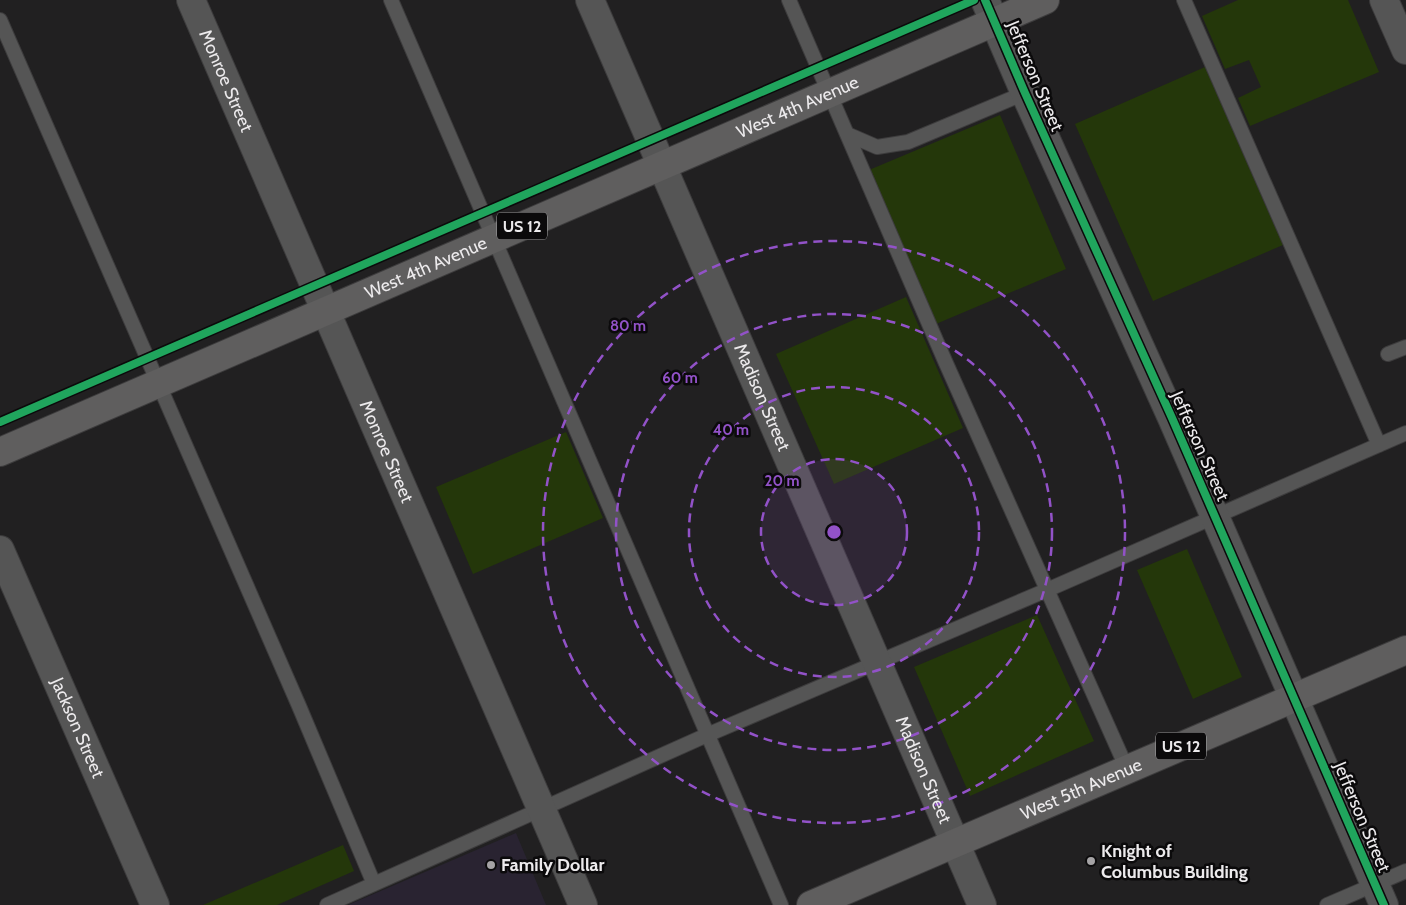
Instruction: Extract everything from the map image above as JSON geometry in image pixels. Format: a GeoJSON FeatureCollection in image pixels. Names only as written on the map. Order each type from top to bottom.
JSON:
{"type":"FeatureCollection","features":[{"type":"Feature","properties":{"kind":"main road","name":"West 4th Avenue"},"geometry":{"type":"LineString","coordinates":[[0,452],[830,93],[990,11],[1045,0]]}},
{"type":"Feature","properties":{"kind":"main road","name":"West 5th Avenue"},"geometry":{"type":"LineString","coordinates":[[811,905],[1406,650]]}},
{"type":"Feature","properties":{"kind":"street","name":"Monroe Street"},"geometry":{"type":"LineString","coordinates":[[191,0],[583,905]]}},
{"type":"Feature","properties":{"kind":"street","name":"Madison Street"},"geometry":{"type":"LineString","coordinates":[[590,0],[982,905]]}},
{"type":"Feature","properties":{"kind":"street"},"geometry":{"type":"LineString","coordinates":[[1384,0],[1406,50]]}},
{"type":"Feature","properties":{"kind":"street","name":"Jefferson Street"},"geometry":{"type":"LineString","coordinates":[[990,11],[1214,516],[1379,895]]}},
{"type":"Feature","properties":{"kind":"street","name":"Jackson Street"},"geometry":{"type":"LineString","coordinates":[[0,550],[155,905]]}},
{"type":"Feature","properties":{"kind":"lane"},"geometry":{"type":"LineString","coordinates":[[390,0],[495,238],[781,905]]}},
{"type":"Feature","properties":{"kind":"lane"},"geometry":{"type":"LineString","coordinates":[[789,0],[945,361],[1127,769]]}},
{"type":"Feature","properties":{"kind":"lane"},"geometry":{"type":"LineString","coordinates":[[1184,0],[1379,445]]}},
{"type":"Feature","properties":{"kind":"lane"},"geometry":{"type":"LineString","coordinates":[[0,20],[374,884]]}},
{"type":"Feature","properties":{"kind":"lane"},"geometry":{"type":"LineString","coordinates":[[847,134],[877,147],[908,142],[1025,93]]}},
{"type":"Feature","properties":{"kind":"lane"},"geometry":{"type":"LineString","coordinates":[[1388,354],[1406,347]]}},
{"type":"Feature","properties":{"kind":"lane"},"geometry":{"type":"LineString","coordinates":[[327,905],[707,735],[1048,590],[1406,433]]}},
{"type":"Feature","properties":{"kind":"lane"},"geometry":{"type":"LineString","coordinates":[[1327,905],[1379,895],[1406,871]]}},
{"type":"Feature","properties":{"kind":"shaded area","name":"Family Dollar"},"geometry":{"type":"Polygon","coordinates":[[[516,833],[546,905],[348,905],[516,833]]]}},
{"type":"Feature","properties":{"kind":"green space"},"geometry":{"type":"Polygon","coordinates":[[[1238,0],[1348,0],[1379,72],[1250,126],[1238,98],[1261,87],[1249,60],[1225,69],[1202,16],[1238,0]]]}},
{"type":"Feature","properties":{"kind":"green space"},"geometry":{"type":"Polygon","coordinates":[[[1205,67],[1283,245],[1153,301],[1075,124],[1205,67]]]}},
{"type":"Feature","properties":{"kind":"green space"},"geometry":{"type":"Polygon","coordinates":[[[1000,115],[1066,269],[936,324],[869,170],[1000,115]]]}},
{"type":"Feature","properties":{"kind":"green space"},"geometry":{"type":"Polygon","coordinates":[[[906,297],[963,428],[834,484],[776,354],[906,297]]]}},
{"type":"Feature","properties":{"kind":"green space"},"geometry":{"type":"Polygon","coordinates":[[[566,432],[603,518],[473,574],[436,487],[566,432]]]}},
{"type":"Feature","properties":{"kind":"green space"},"geometry":{"type":"Polygon","coordinates":[[[1187,549],[1242,677],[1193,699],[1137,570],[1187,549]]]}},
{"type":"Feature","properties":{"kind":"green space"},"geometry":{"type":"Polygon","coordinates":[[[1037,615],[1094,741],[970,796],[914,667],[1037,615]]]}},
{"type":"Feature","properties":{"kind":"green space"},"geometry":{"type":"Polygon","coordinates":[[[343,845],[354,871],[277,905],[203,905],[343,845]]]}},
{"type":"Feature","properties":{"kind":"cycle path"},"geometry":{"type":"LineString","coordinates":[[0,422],[974,0]]}},
{"type":"Feature","properties":{"kind":"cycle path"},"geometry":{"type":"LineString","coordinates":[[985,0],[1172,418],[1384,905]]}},
{"type":"Feature","properties":{"kind":"place","name":"Knight of Columbus Building"},"geometry":{"type":"Point","coordinates":[1091,861]}},
{"type":"Feature","properties":{"kind":"place","name":"Family Dollar"},"geometry":{"type":"Point","coordinates":[491,865]}}]}
